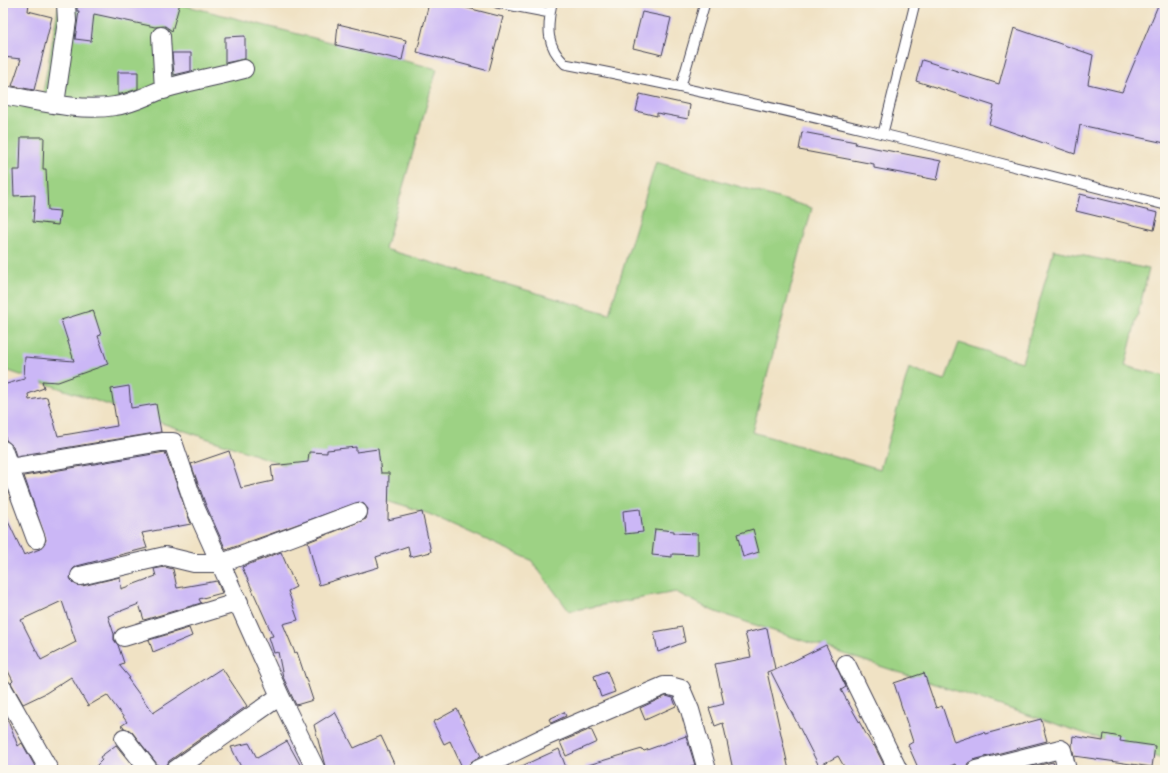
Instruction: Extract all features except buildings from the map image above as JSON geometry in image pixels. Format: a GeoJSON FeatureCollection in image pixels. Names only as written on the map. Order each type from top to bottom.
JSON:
{"type":"FeatureCollection","features":[{"type":"Feature","properties":{"kind":"street"},"geometry":{"type":"LineString","coordinates":[[55,104],[67,21],[66,3]]}},
{"type":"Feature","properties":{"kind":"street"},"geometry":{"type":"LineString","coordinates":[[161,36],[164,90]]}},
{"type":"Feature","properties":{"kind":"street"},"geometry":{"type":"LineString","coordinates":[[3,95],[55,104],[98,108],[132,103],[164,90],[244,69]]}},
{"type":"Feature","properties":{"kind":"street"},"geometry":{"type":"LineString","coordinates":[[8,468],[161,442],[173,442],[195,507],[222,563],[280,696],[316,770]]}},
{"type":"Feature","properties":{"kind":"street"},"geometry":{"type":"LineString","coordinates":[[3,450],[8,468],[36,540]]}},
{"type":"Feature","properties":{"kind":"street"},"geometry":{"type":"LineString","coordinates":[[80,576],[166,556],[194,563],[222,563],[358,512]]}},
{"type":"Feature","properties":{"kind":"street"},"geometry":{"type":"LineString","coordinates":[[124,636],[239,602]]}},
{"type":"Feature","properties":{"kind":"street"},"geometry":{"type":"LineString","coordinates":[[846,664],[898,770]]}},
{"type":"Feature","properties":{"kind":"street"},"geometry":{"type":"LineString","coordinates":[[477,770],[547,736],[664,686],[670,686],[681,690],[690,710],[707,770]]}},
{"type":"Feature","properties":{"kind":"street"},"geometry":{"type":"LineString","coordinates":[[3,689],[49,770]]}},
{"type":"Feature","properties":{"kind":"street"},"geometry":{"type":"LineString","coordinates":[[175,770],[280,696]]}},
{"type":"Feature","properties":{"kind":"street"},"geometry":{"type":"LineString","coordinates":[[124,738],[149,770]]}},
{"type":"Feature","properties":{"kind":"street"},"geometry":{"type":"LineString","coordinates":[[976,770],[1060,749],[1062,750],[1067,770]]}},
{"type":"Feature","properties":{"kind":"lane"},"geometry":{"type":"LineString","coordinates":[[497,3],[550,12]]}},
{"type":"Feature","properties":{"kind":"lane"},"geometry":{"type":"LineString","coordinates":[[552,3],[550,12],[549,37],[555,54],[565,64],[682,86],[883,133],[1165,205]]}},
{"type":"Feature","properties":{"kind":"lane"},"geometry":{"type":"LineString","coordinates":[[682,86],[705,3]]}},
{"type":"Feature","properties":{"kind":"lane"},"geometry":{"type":"LineString","coordinates":[[883,133],[915,3]]}},
{"type":"Feature","properties":{"kind":"green space"},"geometry":{"type":"Polygon","coordinates":[[[59,3],[175,3],[437,69],[385,249],[609,314],[656,162],[812,208],[752,432],[880,469],[909,368],[945,380],[959,343],[1022,362],[1054,250],[1149,269],[1125,366],[1165,376],[1165,760],[713,611],[676,592],[569,611],[531,560],[429,514],[3,369],[3,100],[41,104],[59,3]]]}}]}
